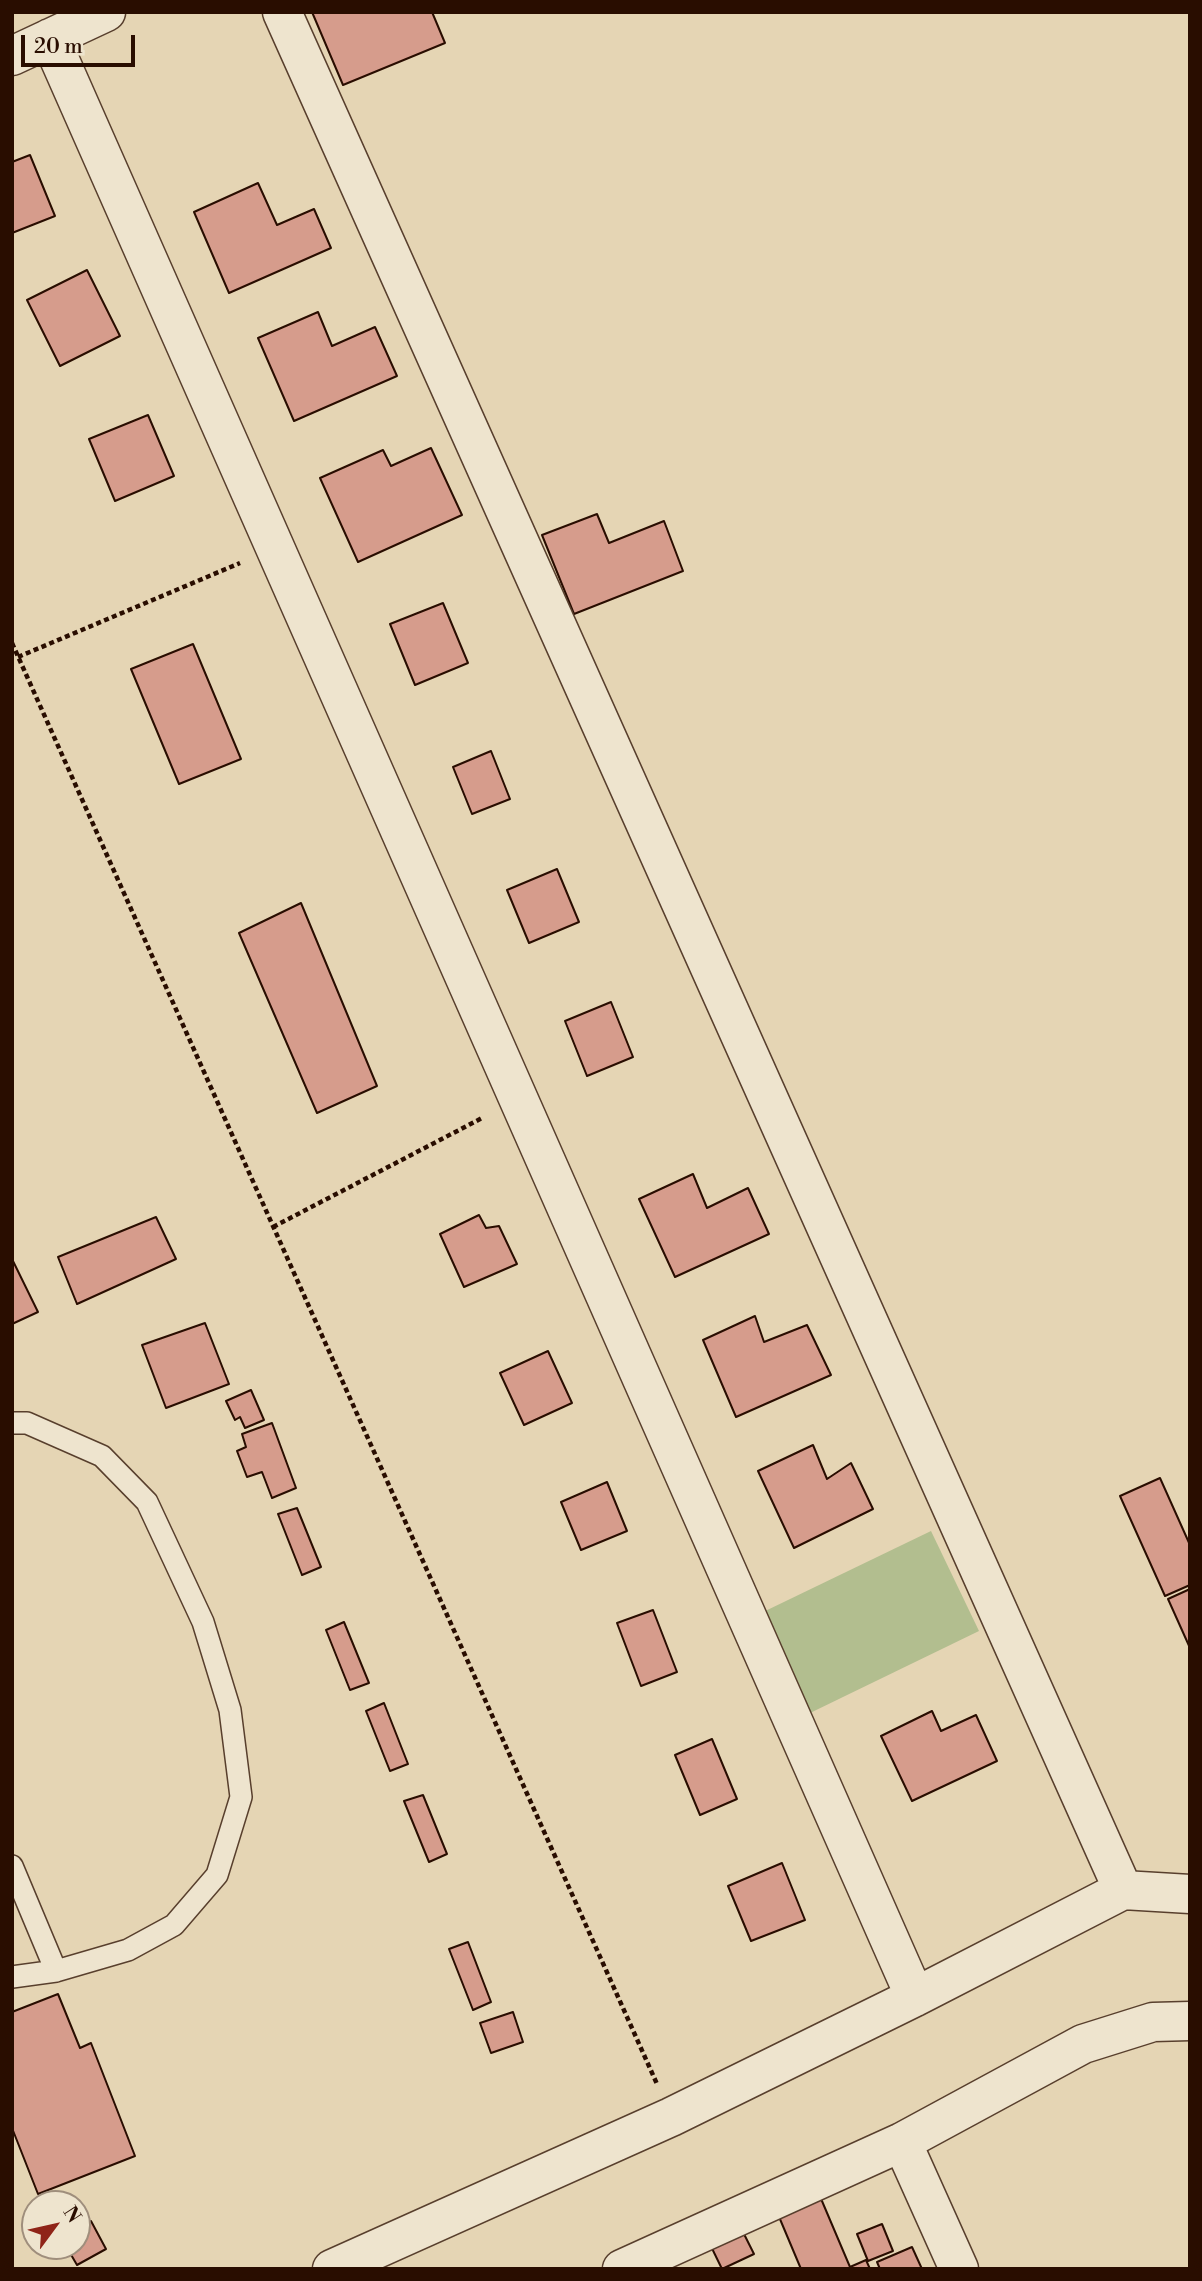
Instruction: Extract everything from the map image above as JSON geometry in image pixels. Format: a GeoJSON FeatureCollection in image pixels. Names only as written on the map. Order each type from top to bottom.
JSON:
{"type":"FeatureCollection","features":[{"type":"Feature","properties":{"kind":"street"},"geometry":{"type":"LineString","coordinates":[[12,56],[106,12]]}},
{"type":"Feature","properties":{"kind":"street"},"geometry":{"type":"LineString","coordinates":[[282,12],[1123,1890]]}},
{"type":"Feature","properties":{"kind":"street"},"geometry":{"type":"LineString","coordinates":[[50,38],[915,1997]]}},
{"type":"Feature","properties":{"kind":"street"},"geometry":{"type":"LineString","coordinates":[[332,2269],[671,2117],[915,1997],[1123,1890],[1190,1894]]}},
{"type":"Feature","properties":{"kind":"street"},"geometry":{"type":"LineString","coordinates":[[622,2269],[902,2142],[1083,2044],[1153,2022],[1190,2021]]}},
{"type":"Feature","properties":{"kind":"street"},"geometry":{"type":"LineString","coordinates":[[902,2142],[959,2269]]}},
{"type":"Feature","properties":{"kind":"lane"},"geometry":{"type":"LineString","coordinates":[[12,1423],[27,1423],[102,1456],[147,1502],[206,1635],[230,1710],[241,1797],[217,1875],[174,1925],[128,1950],[56,1971],[12,1977]]}},
{"type":"Feature","properties":{"kind":"lane"},"geometry":{"type":"LineString","coordinates":[[12,1866],[56,1971]]}},
{"type":"Feature","properties":{"kind":"path"},"geometry":{"type":"LineString","coordinates":[[18,657],[274,549]]}},
{"type":"Feature","properties":{"kind":"path"},"geometry":{"type":"LineString","coordinates":[[12,643],[671,2117]]}},
{"type":"Feature","properties":{"kind":"path"},"geometry":{"type":"LineString","coordinates":[[273,1227],[517,1100]]}},
{"type":"Feature","properties":{"kind":"green space"},"geometry":{"type":"Polygon","coordinates":[[[931,1531],[979,1631],[808,1714],[759,1614],[931,1531]]]}},
{"type":"Feature","properties":{"kind":"building"},"geometry":{"type":"Polygon","coordinates":[[[312,12],[432,12],[445,43],[343,85],[312,12]]]}},
{"type":"Feature","properties":{"kind":"building"},"geometry":{"type":"Polygon","coordinates":[[[30,155],[55,216],[12,233],[12,162],[30,155]]]}},
{"type":"Feature","properties":{"kind":"building"},"geometry":{"type":"Polygon","coordinates":[[[258,183],[277,225],[314,209],[331,248],[229,293],[194,212],[258,183]]]}},
{"type":"Feature","properties":{"kind":"building"},"geometry":{"type":"Polygon","coordinates":[[[87,270],[120,336],[60,366],[27,300],[87,270]]]}},
{"type":"Feature","properties":{"kind":"building"},"geometry":{"type":"Polygon","coordinates":[[[318,312],[332,346],[375,327],[397,376],[294,421],[258,338],[318,312]]]}},
{"type":"Feature","properties":{"kind":"building"},"geometry":{"type":"Polygon","coordinates":[[[148,415],[174,476],[115,501],[89,439],[148,415]]]}},
{"type":"Feature","properties":{"kind":"building"},"geometry":{"type":"Polygon","coordinates":[[[431,448],[462,515],[358,562],[320,478],[383,450],[391,466],[431,448]]]}},
{"type":"Feature","properties":{"kind":"building"},"geometry":{"type":"Polygon","coordinates":[[[597,514],[609,543],[664,521],[683,571],[574,614],[542,535],[597,514]]]}},
{"type":"Feature","properties":{"kind":"building"},"geometry":{"type":"Polygon","coordinates":[[[443,603],[468,663],[415,685],[390,624],[443,603]]]}},
{"type":"Feature","properties":{"kind":"building"},"geometry":{"type":"Polygon","coordinates":[[[193,644],[241,759],[179,784],[131,669],[193,644]]]}},
{"type":"Feature","properties":{"kind":"building"},"geometry":{"type":"Polygon","coordinates":[[[491,751],[510,799],[472,814],[453,767],[491,751]]]}},
{"type":"Feature","properties":{"kind":"building"},"geometry":{"type":"Polygon","coordinates":[[[557,869],[579,922],[529,943],[507,890],[557,869]]]}},
{"type":"Feature","properties":{"kind":"building"},"geometry":{"type":"Polygon","coordinates":[[[301,903],[377,1086],[317,1113],[239,933],[301,903]]]}},
{"type":"Feature","properties":{"kind":"building"},"geometry":{"type":"Polygon","coordinates":[[[611,1002],[633,1057],[587,1076],[565,1021],[611,1002]]]}},
{"type":"Feature","properties":{"kind":"building"},"geometry":{"type":"Polygon","coordinates":[[[693,1174],[707,1208],[748,1188],[769,1234],[675,1277],[639,1199],[693,1174]]]}},
{"type":"Feature","properties":{"kind":"building"},"geometry":{"type":"Polygon","coordinates":[[[479,1215],[486,1228],[499,1226],[517,1264],[464,1287],[440,1234],[479,1215]]]}},
{"type":"Feature","properties":{"kind":"building"},"geometry":{"type":"Polygon","coordinates":[[[156,1217],[176,1259],[77,1304],[58,1257],[156,1217]]]}},
{"type":"Feature","properties":{"kind":"building"},"geometry":{"type":"Polygon","coordinates":[[[12,1259],[38,1312],[12,1324],[12,1259]]]}},
{"type":"Feature","properties":{"kind":"building"},"geometry":{"type":"Polygon","coordinates":[[[755,1316],[764,1342],[807,1325],[831,1375],[736,1417],[703,1340],[755,1316]]]}},
{"type":"Feature","properties":{"kind":"building"},"geometry":{"type":"Polygon","coordinates":[[[205,1323],[229,1384],[166,1408],[142,1345],[205,1323]]]}},
{"type":"Feature","properties":{"kind":"building"},"geometry":{"type":"Polygon","coordinates":[[[548,1351],[572,1403],[524,1425],[500,1373],[548,1351]]]}},
{"type":"Feature","properties":{"kind":"building"},"geometry":{"type":"Polygon","coordinates":[[[251,1390],[264,1420],[245,1428],[240,1417],[235,1420],[226,1401],[251,1390]]]}},
{"type":"Feature","properties":{"kind":"building"},"geometry":{"type":"Polygon","coordinates":[[[272,1423],[296,1488],[272,1498],[262,1472],[247,1477],[237,1451],[246,1447],[242,1434],[272,1423]]]}},
{"type":"Feature","properties":{"kind":"building"},"geometry":{"type":"Polygon","coordinates":[[[813,1445],[827,1479],[851,1463],[873,1509],[794,1548],[758,1471],[813,1445]]]}},
{"type":"Feature","properties":{"kind":"building"},"geometry":{"type":"Polygon","coordinates":[[[1160,1478],[1190,1545],[1190,1585],[1165,1596],[1120,1496],[1160,1478]]]}},
{"type":"Feature","properties":{"kind":"building"},"geometry":{"type":"Polygon","coordinates":[[[607,1482],[627,1531],[581,1550],[561,1502],[607,1482]]]}},
{"type":"Feature","properties":{"kind":"building"},"geometry":{"type":"Polygon","coordinates":[[[297,1508],[321,1567],[302,1575],[278,1514],[297,1508]]]}},
{"type":"Feature","properties":{"kind":"building"},"geometry":{"type":"Polygon","coordinates":[[[1190,1589],[1190,1648],[1168,1599],[1190,1589]]]}},
{"type":"Feature","properties":{"kind":"building"},"geometry":{"type":"Polygon","coordinates":[[[653,1610],[677,1672],[641,1686],[617,1623],[653,1610]]]}},
{"type":"Feature","properties":{"kind":"building"},"geometry":{"type":"Polygon","coordinates":[[[344,1622],[369,1683],[350,1690],[326,1630],[344,1622]]]}},
{"type":"Feature","properties":{"kind":"building"},"geometry":{"type":"Polygon","coordinates":[[[384,1703],[408,1764],[390,1771],[366,1711],[384,1703]]]}},
{"type":"Feature","properties":{"kind":"building"},"geometry":{"type":"Polygon","coordinates":[[[932,1711],[941,1731],[976,1715],[997,1761],[912,1801],[881,1736],[932,1711]]]}},
{"type":"Feature","properties":{"kind":"building"},"geometry":{"type":"Polygon","coordinates":[[[712,1739],[737,1799],[700,1815],[675,1755],[712,1739]]]}},
{"type":"Feature","properties":{"kind":"building"},"geometry":{"type":"Polygon","coordinates":[[[423,1795],[447,1854],[429,1862],[404,1801],[423,1795]]]}},
{"type":"Feature","properties":{"kind":"building"},"geometry":{"type":"Polygon","coordinates":[[[782,1863],[805,1920],[751,1941],[728,1886],[782,1863]]]}},
{"type":"Feature","properties":{"kind":"building"},"geometry":{"type":"Polygon","coordinates":[[[468,1942],[491,2002],[473,2010],[449,1949],[468,1942]]]}},
{"type":"Feature","properties":{"kind":"building"},"geometry":{"type":"Polygon","coordinates":[[[58,1994],[80,2048],[91,2043],[135,2156],[48,2190],[36,2190],[12,2128],[12,2012],[58,1994]]]}},
{"type":"Feature","properties":{"kind":"building"},"geometry":{"type":"Polygon","coordinates":[[[513,2012],[523,2042],[491,2053],[480,2023],[513,2012]]]}},
{"type":"Feature","properties":{"kind":"building"},"geometry":{"type":"Polygon","coordinates":[[[819,2194],[850,2267],[866,2260],[870,2269],[801,2269],[777,2212],[819,2194]]]}},
{"type":"Feature","properties":{"kind":"building"},"geometry":{"type":"Polygon","coordinates":[[[736,2218],[754,2254],[722,2269],[705,2234],[736,2218]]]}},
{"type":"Feature","properties":{"kind":"building"},"geometry":{"type":"Polygon","coordinates":[[[91,2221],[106,2249],[91,2257],[91,2221]]]}},
{"type":"Feature","properties":{"kind":"building"},"geometry":{"type":"Polygon","coordinates":[[[882,2224],[893,2251],[868,2261],[857,2234],[882,2224]]]}},
{"type":"Feature","properties":{"kind":"building"},"geometry":{"type":"Polygon","coordinates":[[[912,2247],[922,2269],[880,2269],[877,2262],[912,2247]]]}}]}
